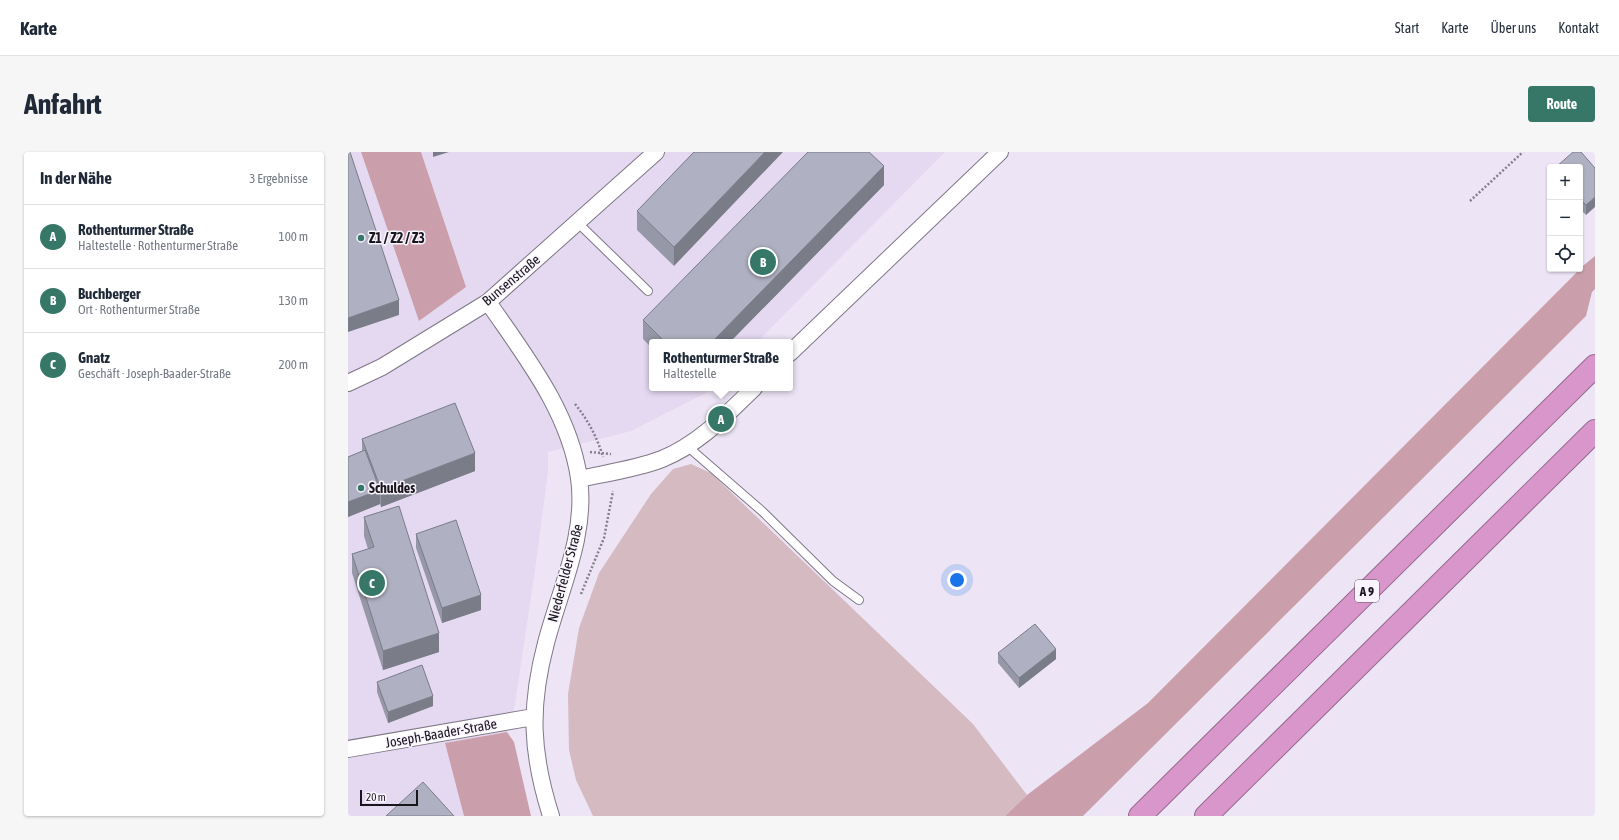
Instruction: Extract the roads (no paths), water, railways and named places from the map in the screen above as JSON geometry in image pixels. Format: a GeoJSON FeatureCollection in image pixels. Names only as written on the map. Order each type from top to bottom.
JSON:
{"type":"FeatureCollection","features":[{"type":"Feature","properties":{"kind":"highway","name":"A 9"},"geometry":{"type":"LineString","coordinates":[[1140,816],[1595,366]]}},
{"type":"Feature","properties":{"kind":"highway"},"geometry":{"type":"LineString","coordinates":[[1206,816],[1595,431]]}},
{"type":"Feature","properties":{"kind":"street","name":"Bunsenstraße"},"geometry":{"type":"LineString","coordinates":[[348,383],[382,367],[488,302],[656,152]]}},
{"type":"Feature","properties":{"kind":"street"},"geometry":{"type":"LineString","coordinates":[[793,350],[1000,152]]}},
{"type":"Feature","properties":{"kind":"street","name":"Niederfelder Straße"},"geometry":{"type":"LineString","coordinates":[[488,302],[541,380],[556,406],[574,454],[579,479],[580,514],[576,541],[546,643],[538,682],[534,717],[538,770],[551,816]]}},
{"type":"Feature","properties":{"kind":"street"},"geometry":{"type":"LineString","coordinates":[[579,479],[636,467],[662,459],[687,446],[722,419],[751,391]]}},
{"type":"Feature","properties":{"kind":"street","name":"Joseph-Baader-Straße"},"geometry":{"type":"LineString","coordinates":[[348,750],[534,717]]}},
{"type":"Feature","properties":{"kind":"lane"},"geometry":{"type":"LineString","coordinates":[[578,223],[648,291]]}},
{"type":"Feature","properties":{"kind":"lane"},"geometry":{"type":"LineString","coordinates":[[687,446],[763,512],[833,581],[859,600]]}},
{"type":"Feature","properties":{"kind":"place","name":"Z1 / Z2 / Z3"},"geometry":{"type":"Point","coordinates":[361,238]}},
{"type":"Feature","properties":{"kind":"place","name":"Buchberger"},"geometry":{"type":"Point","coordinates":[763,262]}},
{"type":"Feature","properties":{"kind":"place","name":"Rothenturmer Straße"},"geometry":{"type":"Point","coordinates":[721,419]}},
{"type":"Feature","properties":{"kind":"place","name":"Schuldes"},"geometry":{"type":"Point","coordinates":[361,488]}},
{"type":"Feature","properties":{"kind":"place","name":"Gnatz"},"geometry":{"type":"Point","coordinates":[372,583]}}]}
